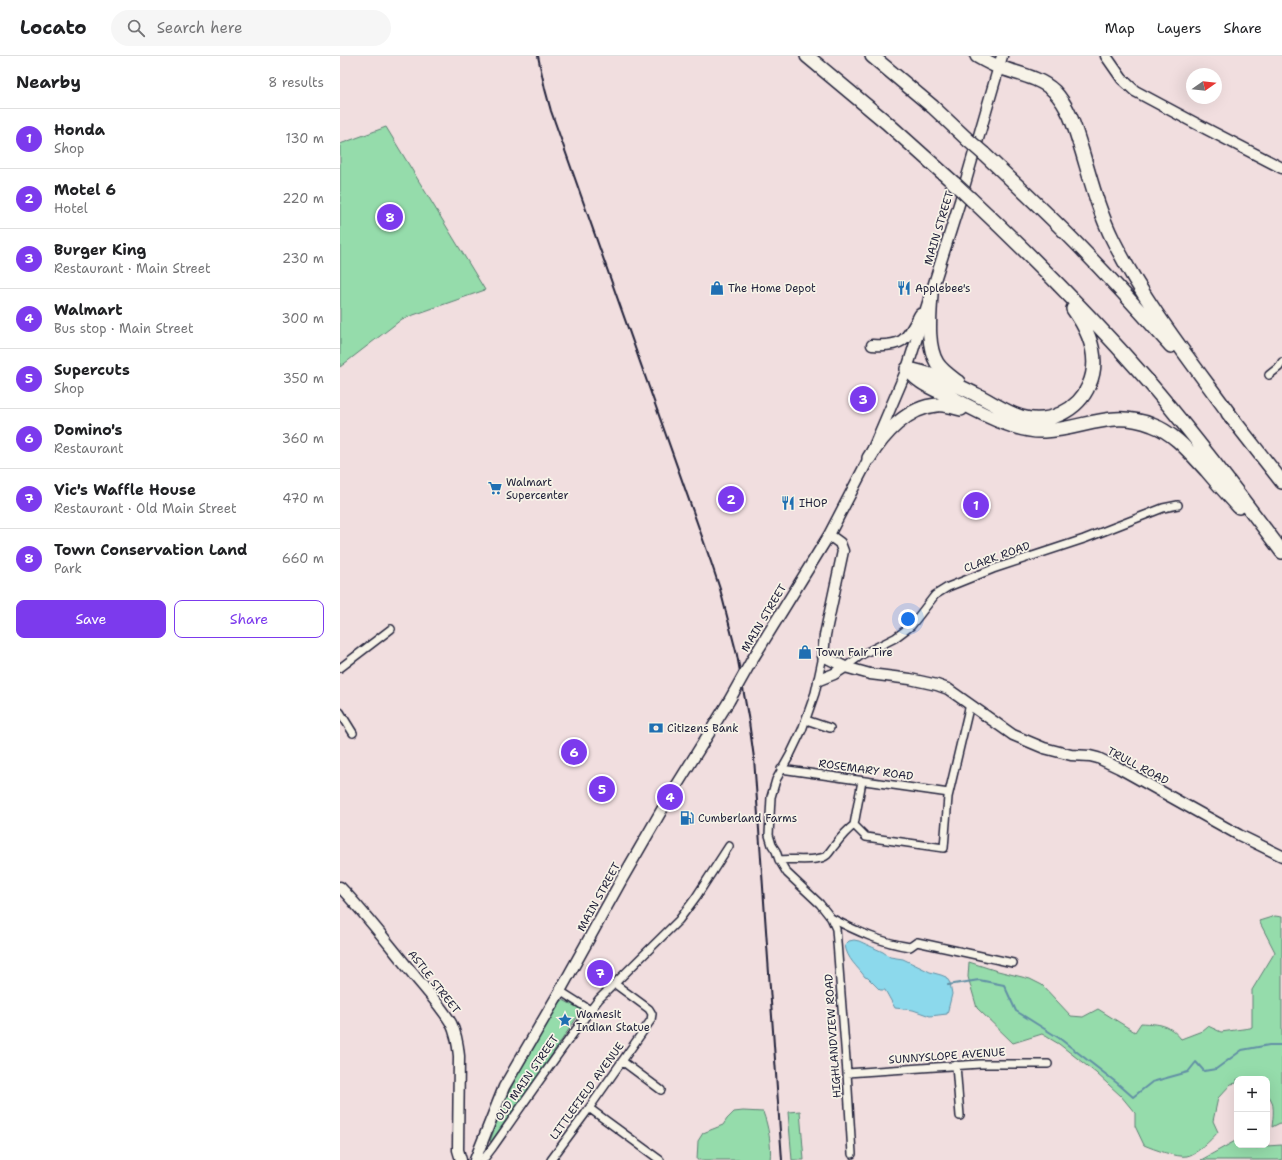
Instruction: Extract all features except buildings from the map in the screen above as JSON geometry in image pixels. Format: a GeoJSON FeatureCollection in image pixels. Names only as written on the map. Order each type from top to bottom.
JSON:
{"type":"FeatureCollection","features":[{"type":"Feature","properties":{"kind":"highway"},"geometry":{"type":"LineString","coordinates":[[807,56],[886,122],[955,184],[1042,268],[1109,338],[1163,399],[1211,458],[1282,552]]}},
{"type":"Feature","properties":{"kind":"highway"},"geometry":{"type":"LineString","coordinates":[[872,56],[933,107],[984,154],[1041,208],[1113,281],[1177,352],[1233,419],[1282,482]]}},
{"type":"Feature","properties":{"kind":"highway"},"geometry":{"type":"LineString","coordinates":[[977,56],[1001,62],[1045,84],[1064,102],[1071,117],[1100,207],[1112,238],[1128,270],[1160,318],[1233,419]]}},
{"type":"Feature","properties":{"kind":"highway"},"geometry":{"type":"LineString","coordinates":[[907,369],[930,374],[974,393],[1018,415],[1028,418],[1040,419],[1054,416],[1066,411],[1079,401],[1087,389],[1092,377],[1094,356],[1083,324],[1042,268]]}},
{"type":"Feature","properties":{"kind":"highway"},"geometry":{"type":"LineString","coordinates":[[931,294],[930,340],[932,351],[937,362],[947,374],[974,393]]}},
{"type":"Feature","properties":{"kind":"highway"},"geometry":{"type":"LineString","coordinates":[[907,369],[914,377],[927,386],[980,413],[1022,429],[1049,431],[1113,418],[1135,420],[1158,427],[1176,439],[1195,458],[1230,497],[1282,561]]}},
{"type":"Feature","properties":{"kind":"highway"},"geometry":{"type":"LineString","coordinates":[[869,458],[876,446],[891,429],[919,409],[945,405],[980,413]]}},
{"type":"Feature","properties":{"kind":"main road"},"geometry":{"type":"LineString","coordinates":[[1106,56],[1122,79],[1135,91],[1282,168]]}},
{"type":"Feature","properties":{"kind":"main road","name":"MAIN STREET"},"geometry":{"type":"LineString","coordinates":[[475,1160],[504,1087],[667,802],[829,535],[869,458],[907,369],[1001,62]]}},
{"type":"Feature","properties":{"kind":"main road"},"geometry":{"type":"LineString","coordinates":[[872,345],[889,346],[903,341],[910,333],[931,294]]}},
{"type":"Feature","properties":{"kind":"main road"},"geometry":{"type":"LineString","coordinates":[[823,656],[825,635],[843,551],[841,543],[829,535]]}},
{"type":"Feature","properties":{"kind":"main road","name":"TRULL ROAD"},"geometry":{"type":"LineString","coordinates":[[823,656],[846,667],[870,674],[910,679],[948,689],[1014,735],[1044,748],[1071,755],[1098,758],[1120,768],[1239,835],[1282,856]]}},
{"type":"Feature","properties":{"kind":"main road"},"geometry":{"type":"LineString","coordinates":[[819,680],[846,667]]}},
{"type":"Feature","properties":{"kind":"main road","name":"ASTLE STREET"},"geometry":{"type":"LineString","coordinates":[[340,887],[364,913],[431,996],[445,1014],[452,1027],[458,1045],[459,1056],[458,1150],[461,1160]]}},
{"type":"Feature","properties":{"kind":"street"},"geometry":{"type":"LineString","coordinates":[[1269,375],[1278,368],[1282,362]]}},
{"type":"Feature","properties":{"kind":"street","name":"CLARK ROAD"},"geometry":{"type":"LineString","coordinates":[[846,667],[863,654],[894,638],[912,626],[935,596],[948,587],[993,569],[1084,539],[1163,508],[1178,505]]}},
{"type":"Feature","properties":{"kind":"street"},"geometry":{"type":"LineString","coordinates":[[340,668],[391,630]]}},
{"type":"Feature","properties":{"kind":"street"},"geometry":{"type":"LineString","coordinates":[[823,656],[819,680],[806,720],[790,755],[781,769],[771,797],[768,835],[779,860],[787,873],[820,904],[831,918],[867,936],[901,946],[910,947],[916,942],[1013,963]]}},
{"type":"Feature","properties":{"kind":"street"},"geometry":{"type":"LineString","coordinates":[[854,825],[866,837],[944,848],[949,793],[970,704]]}},
{"type":"Feature","properties":{"kind":"street"},"geometry":{"type":"LineString","coordinates":[[340,712],[353,733]]}},
{"type":"Feature","properties":{"kind":"street"},"geometry":{"type":"LineString","coordinates":[[806,720],[830,728]]}},
{"type":"Feature","properties":{"kind":"street","name":"ROSEMARY ROAD"},"geometry":{"type":"LineString","coordinates":[[781,769],[949,793]]}},
{"type":"Feature","properties":{"kind":"street"},"geometry":{"type":"LineString","coordinates":[[779,860],[803,860],[821,858],[827,855],[844,833],[854,825],[862,781]]}},
{"type":"Feature","properties":{"kind":"street","name":"OLD MAIN STREET"},"geometry":{"type":"LineString","coordinates":[[483,1160],[532,1089],[590,1010],[647,950],[679,920],[696,897],[729,846]]}},
{"type":"Feature","properties":{"kind":"street","name":"HIGHLANDVIEW ROAD"},"geometry":{"type":"LineString","coordinates":[[831,918],[836,929],[837,939],[852,1154]]}},
{"type":"Feature","properties":{"kind":"street","name":"LITTLEFIELD AVENUE"},"geometry":{"type":"LineString","coordinates":[[551,1160],[650,1020],[652,1014],[648,1009],[615,984]]}},
{"type":"Feature","properties":{"kind":"street"},"geometry":{"type":"LineString","coordinates":[[560,991],[590,1010]]}},
{"type":"Feature","properties":{"kind":"street"},"geometry":{"type":"LineString","coordinates":[[622,1061],[661,1090]]}},
{"type":"Feature","properties":{"kind":"street","name":"SUNNYSLOPE AVENUE"},"geometry":{"type":"LineString","coordinates":[[847,1073],[956,1065],[1011,1063],[1048,1064]]}},
{"type":"Feature","properties":{"kind":"street"},"geometry":{"type":"LineString","coordinates":[[956,1065],[960,1116]]}},
{"type":"Feature","properties":{"kind":"street"},"geometry":{"type":"LineString","coordinates":[[589,1108],[660,1160]]}},
{"type":"Feature","properties":{"kind":"green space"},"geometry":{"type":"Polygon","coordinates":[[[386,127],[485,290],[402,319],[340,367],[340,144],[386,127]]]}},
{"type":"Feature","properties":{"kind":"green space"},"geometry":{"type":"Polygon","coordinates":[[[1275,916],[1282,917],[1282,1122],[1272,1127],[1273,1105],[1270,1097],[1270,1076],[1234,1076],[1234,1084],[1231,1084],[1218,1098],[1213,1121],[1218,1132],[1199,1150],[1187,1156],[1159,1151],[1144,1145],[1135,1126],[1135,1113],[1121,1096],[1096,1073],[1059,1044],[1042,1034],[1013,1043],[977,1008],[968,977],[969,962],[1030,979],[1042,985],[1071,1016],[1083,1017],[1098,1009],[1135,1032],[1141,1023],[1164,1026],[1172,1030],[1181,1039],[1202,1031],[1208,1026],[1221,1032],[1250,1028],[1252,1027],[1252,990],[1275,952],[1259,921],[1275,916]]]}},
{"type":"Feature","properties":{"kind":"green space"},"geometry":{"type":"Polygon","coordinates":[[[563,1000],[582,1010],[492,1143],[490,1141],[514,1081],[559,1003],[563,1000]]]}},
{"type":"Feature","properties":{"kind":"green space"},"geometry":{"type":"Polygon","coordinates":[[[800,1111],[804,1160],[792,1160],[788,1112],[800,1111]]]}},
{"type":"Feature","properties":{"kind":"green space"},"geometry":{"type":"Polygon","coordinates":[[[734,1112],[763,1112],[769,1136],[770,1160],[697,1160],[698,1141],[703,1133],[723,1125],[734,1112]]]}},
{"type":"Feature","properties":{"kind":"green space"},"geometry":{"type":"Polygon","coordinates":[[[1234,1142],[1234,1148],[1270,1148],[1270,1146],[1282,1145],[1282,1160],[1201,1160],[1234,1142]]]}},
{"type":"Feature","properties":{"kind":"water"},"geometry":{"type":"Polygon","coordinates":[[[854,940],[883,952],[890,957],[903,959],[930,972],[946,977],[950,983],[952,994],[947,1014],[930,1016],[913,1010],[895,1008],[885,990],[880,990],[868,978],[865,977],[850,958],[845,945],[849,941],[854,940]]]}},
{"type":"Feature","properties":{"kind":"waterway"},"geometry":{"type":"LineString","coordinates":[[948,985],[979,980],[1004,985],[1016,1011],[1059,1038],[1133,1097],[1152,1082],[1188,1072],[1196,1062],[1204,1071],[1216,1069],[1242,1050],[1269,1045],[1282,1045]]}},
{"type":"Feature","properties":{"kind":"railway"},"geometry":{"type":"LineString","coordinates":[[538,56],[551,111],[711,562],[720,589],[737,655],[754,758],[782,1160]]}},
{"type":"Feature","properties":{"kind":"place","name":"Town Conservation Land"},"geometry":{"type":"Point","coordinates":[390,217]}},
{"type":"Feature","properties":{"kind":"place","name":"The Home Depot"},"geometry":{"type":"Point","coordinates":[717,288]}},
{"type":"Feature","properties":{"kind":"place","name":"Applebee's"},"geometry":{"type":"Point","coordinates":[904,288]}},
{"type":"Feature","properties":{"kind":"place","name":"Burger King"},"geometry":{"type":"Point","coordinates":[863,399]}},
{"type":"Feature","properties":{"kind":"place","name":"Walmart Supercenter"},"geometry":{"type":"Point","coordinates":[495,488]}},
{"type":"Feature","properties":{"kind":"place","name":"Motel 6"},"geometry":{"type":"Point","coordinates":[731,499]}},
{"type":"Feature","properties":{"kind":"place","name":"IHOP"},"geometry":{"type":"Point","coordinates":[788,503]}},
{"type":"Feature","properties":{"kind":"place","name":"Honda"},"geometry":{"type":"Point","coordinates":[976,505]}},
{"type":"Feature","properties":{"kind":"place","name":"Town Fair Tire"},"geometry":{"type":"Point","coordinates":[805,652]}},
{"type":"Feature","properties":{"kind":"place","name":"Citizens Bank"},"geometry":{"type":"Point","coordinates":[656,728]}},
{"type":"Feature","properties":{"kind":"place","name":"Domino's"},"geometry":{"type":"Point","coordinates":[574,752]}},
{"type":"Feature","properties":{"kind":"place","name":"Supercuts"},"geometry":{"type":"Point","coordinates":[602,789]}},
{"type":"Feature","properties":{"kind":"place","name":"Walmart"},"geometry":{"type":"Point","coordinates":[670,797]}},
{"type":"Feature","properties":{"kind":"place","name":"Cumberland Farms"},"geometry":{"type":"Point","coordinates":[687,818]}},
{"type":"Feature","properties":{"kind":"place","name":"Vic's Waffle House"},"geometry":{"type":"Point","coordinates":[600,973]}},
{"type":"Feature","properties":{"kind":"place","name":"Wamesit Indian Statue"},"geometry":{"type":"Point","coordinates":[565,1020]}}]}
